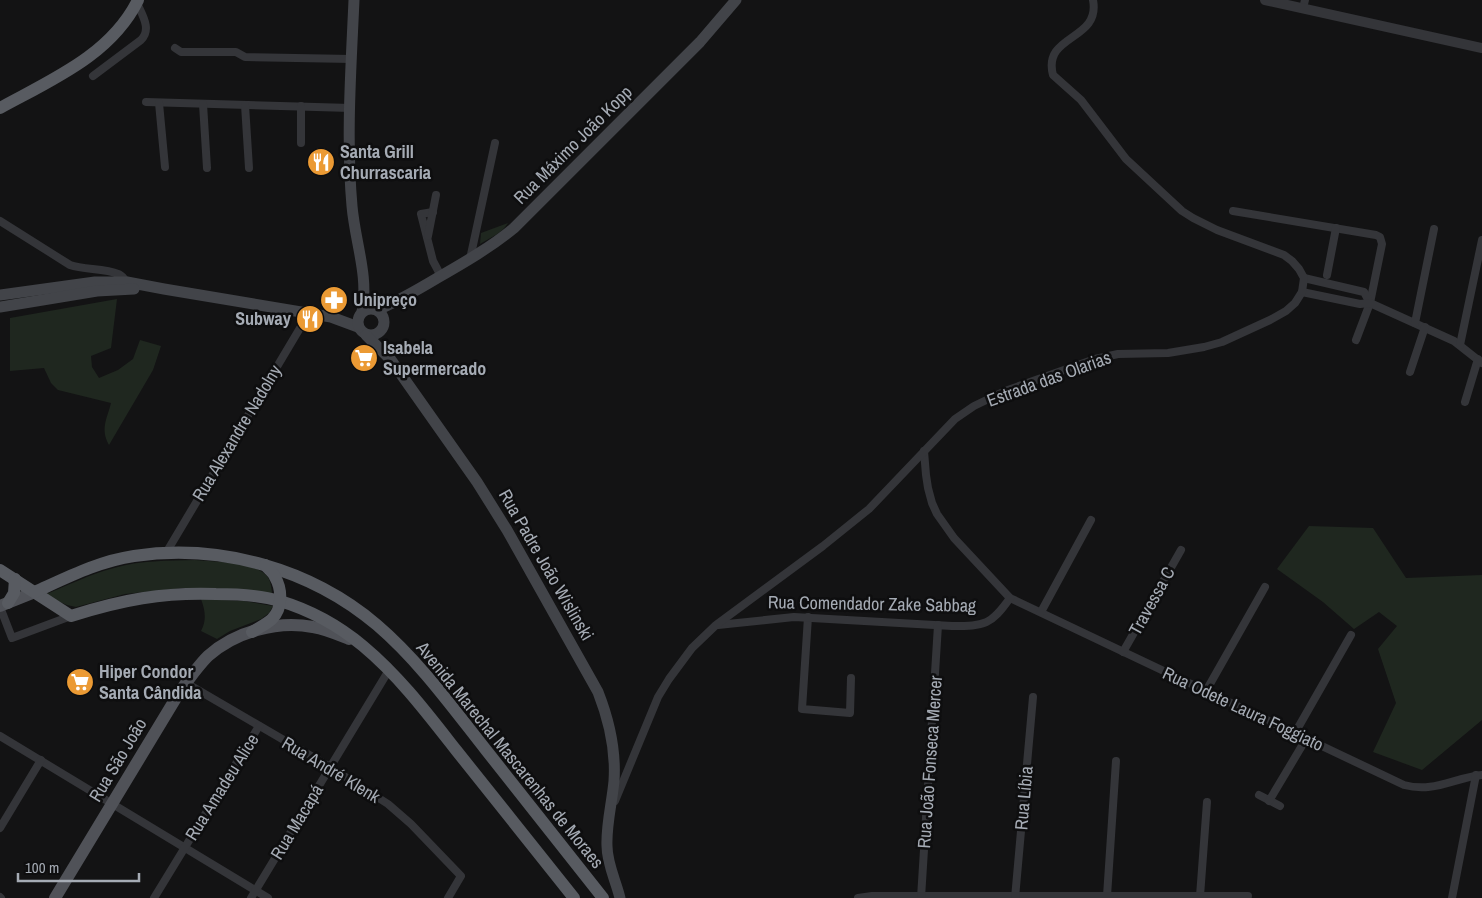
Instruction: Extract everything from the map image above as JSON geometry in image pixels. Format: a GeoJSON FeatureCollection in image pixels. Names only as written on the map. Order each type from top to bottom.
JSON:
{"type":"FeatureCollection","features":[{"type":"Feature","properties":{"kind":"highway"},"geometry":{"type":"LineString","coordinates":[[0,108],[72,68],[95,52],[116,34],[138,1]]}},
{"type":"Feature","properties":{"kind":"highway","name":"Avenida Marechal Mascarenhas de Moraes"},"geometry":{"type":"LineString","coordinates":[[35,592],[106,563],[123,558],[166,553],[221,556],[265,565],[301,578],[343,600],[378,626],[439,690],[603,898]]}},
{"type":"Feature","properties":{"kind":"highway"},"geometry":{"type":"LineString","coordinates":[[252,632],[272,619],[277,612],[280,602],[278,583],[265,565]]}},
{"type":"Feature","properties":{"kind":"highway"},"geometry":{"type":"LineString","coordinates":[[0,570],[71,616],[113,603],[167,594],[224,594],[255,596],[280,602],[323,620],[362,645],[415,698],[574,898]]}},
{"type":"Feature","properties":{"kind":"highway"},"geometry":{"type":"LineString","coordinates":[[15,579],[59,582]]}},
{"type":"Feature","properties":{"kind":"highway"},"geometry":{"type":"LineString","coordinates":[[3,605],[14,593],[15,579]]}},
{"type":"Feature","properties":{"kind":"highway"},"geometry":{"type":"LineString","coordinates":[[548,865],[555,859],[564,857],[575,862]]}},
{"type":"Feature","properties":{"kind":"main road"},"geometry":{"type":"LineString","coordinates":[[354,0],[350,108],[352,207],[364,281],[362,322],[374,335],[378,333],[381,319],[369,309],[362,322]]}},
{"type":"Feature","properties":{"kind":"main road","name":"Rua Máximo João Kopp"},"geometry":{"type":"LineString","coordinates":[[381,319],[415,291],[501,239],[526,217],[700,42],[736,0]]}},
{"type":"Feature","properties":{"kind":"main road","name":"Rua Padre João Wislinski"},"geometry":{"type":"LineString","coordinates":[[364,281],[381,319],[383,338],[391,360]]}},
{"type":"Feature","properties":{"kind":"main road","name":"Rua Padre João Wislinski"},"geometry":{"type":"LineString","coordinates":[[0,295],[95,282],[127,282],[362,322],[478,482],[598,692],[612,739],[614,780],[611,810]]}},
{"type":"Feature","properties":{"kind":"main road"},"geometry":{"type":"LineString","coordinates":[[5,306],[44,297],[54,287]]}},
{"type":"Feature","properties":{"kind":"main road","name":"Rua Padre João Wislinski"},"geometry":{"type":"LineString","coordinates":[[5,306],[97,291],[164,289]]}},
{"type":"Feature","properties":{"kind":"main road","name":"Avenida Marechal Mascarenhas de Moraes"},"geometry":{"type":"LineString","coordinates":[[3,605],[35,592]]}},
{"type":"Feature","properties":{"kind":"main road","name":"Rua São João"},"geometry":{"type":"LineString","coordinates":[[55,898],[186,683],[201,663],[216,650],[230,641],[252,632],[276,626],[293,625],[310,626],[332,632],[362,645]]}},
{"type":"Feature","properties":{"kind":"main road"},"geometry":{"type":"LineString","coordinates":[[611,810],[607,847],[608,860],[618,893],[624,898]]}},
{"type":"Feature","properties":{"kind":"street"},"geometry":{"type":"LineString","coordinates":[[1093,0],[1094,14],[1090,22],[1054,53],[1051,61],[1053,75],[1081,100],[1126,159],[1182,211],[1193,218],[1210,227],[1284,255],[1292,261],[1304,278],[1302,292],[1360,304],[1370,303],[1460,345],[1480,361],[1464,402]]}},
{"type":"Feature","properties":{"kind":"street"},"geometry":{"type":"LineString","coordinates":[[1265,0],[1304,4],[1482,48]]}},
{"type":"Feature","properties":{"kind":"street"},"geometry":{"type":"LineString","coordinates":[[93,76],[145,36],[146,26],[138,1]]}},
{"type":"Feature","properties":{"kind":"street"},"geometry":{"type":"LineString","coordinates":[[175,48],[181,52],[236,52],[245,57],[352,59]]}},
{"type":"Feature","properties":{"kind":"street"},"geometry":{"type":"LineString","coordinates":[[146,102],[350,108]]}},
{"type":"Feature","properties":{"kind":"street"},"geometry":{"type":"LineString","coordinates":[[159,103],[164,167]]}},
{"type":"Feature","properties":{"kind":"street"},"geometry":{"type":"LineString","coordinates":[[203,104],[207,168]]}},
{"type":"Feature","properties":{"kind":"street"},"geometry":{"type":"LineString","coordinates":[[245,105],[249,168]]}},
{"type":"Feature","properties":{"kind":"street"},"geometry":{"type":"LineString","coordinates":[[301,106],[301,143]]}},
{"type":"Feature","properties":{"kind":"street"},"geometry":{"type":"LineString","coordinates":[[470,259],[495,143]]}},
{"type":"Feature","properties":{"kind":"street"},"geometry":{"type":"LineString","coordinates":[[436,195],[432,212],[422,214],[433,261],[441,276]]}},
{"type":"Feature","properties":{"kind":"street"},"geometry":{"type":"LineString","coordinates":[[1233,211],[1376,235],[1382,240],[1370,303],[1356,340]]}},
{"type":"Feature","properties":{"kind":"street"},"geometry":{"type":"LineString","coordinates":[[0,221],[70,265],[112,272],[118,274],[127,282]]}},
{"type":"Feature","properties":{"kind":"street"},"geometry":{"type":"LineString","coordinates":[[1327,275],[1336,228]]}},
{"type":"Feature","properties":{"kind":"street"},"geometry":{"type":"LineString","coordinates":[[1415,323],[1434,229]]}},
{"type":"Feature","properties":{"kind":"street"},"geometry":{"type":"LineString","coordinates":[[1460,345],[1482,240]]}},
{"type":"Feature","properties":{"kind":"street"},"geometry":{"type":"LineString","coordinates":[[1304,278],[1364,292],[1370,303]]}},
{"type":"Feature","properties":{"kind":"street"},"geometry":{"type":"LineString","coordinates":[[1332,298],[1335,285]]}},
{"type":"Feature","properties":{"kind":"street","name":"Estrada das Olarias"},"geometry":{"type":"LineString","coordinates":[[716,625],[847,527],[886,492],[946,428],[963,413],[1005,391],[1108,356],[1177,352],[1222,342],[1286,311],[1295,303],[1302,292]]}},
{"type":"Feature","properties":{"kind":"street","name":"Rua Alexandre Nadolny"},"geometry":{"type":"LineString","coordinates":[[166,553],[309,313]]}},
{"type":"Feature","properties":{"kind":"street"},"geometry":{"type":"LineString","coordinates":[[1410,372],[1425,328]]}},
{"type":"Feature","properties":{"kind":"street"},"geometry":{"type":"LineString","coordinates":[[924,451],[928,488],[937,514],[954,538],[1010,598]]}},
{"type":"Feature","properties":{"kind":"street"},"geometry":{"type":"LineString","coordinates":[[1041,612],[1091,520]]}},
{"type":"Feature","properties":{"kind":"street","name":"Travessa C"},"geometry":{"type":"LineString","coordinates":[[1123,652],[1181,550]]}},
{"type":"Feature","properties":{"kind":"street"},"geometry":{"type":"LineString","coordinates":[[1206,691],[1266,587]]}},
{"type":"Feature","properties":{"kind":"street","name":"Rua Odete Laura Foggiato"},"geometry":{"type":"LineString","coordinates":[[1010,598],[1404,785],[1416,788],[1434,787],[1479,775]]}},
{"type":"Feature","properties":{"kind":"street","name":"Rua Comendador Zake Sabbag"},"geometry":{"type":"LineString","coordinates":[[716,625],[782,617],[808,617],[965,626],[983,624],[996,616],[1010,598]]}},
{"type":"Feature","properties":{"kind":"street"},"geometry":{"type":"LineString","coordinates":[[3,605],[12,638],[71,616]]}},
{"type":"Feature","properties":{"kind":"street"},"geometry":{"type":"LineString","coordinates":[[808,617],[802,709],[850,713],[851,678]]}},
{"type":"Feature","properties":{"kind":"street"},"geometry":{"type":"LineString","coordinates":[[611,810],[650,716],[669,679],[692,648],[716,625]]}},
{"type":"Feature","properties":{"kind":"street","name":"Rua João Fonseca Mercer"},"geometry":{"type":"LineString","coordinates":[[921,897],[938,625]]}},
{"type":"Feature","properties":{"kind":"street"},"geometry":{"type":"LineString","coordinates":[[1295,734],[1351,635]]}},
{"type":"Feature","properties":{"kind":"street","name":"Rua Macapá"},"geometry":{"type":"LineString","coordinates":[[251,898],[389,670]]}},
{"type":"Feature","properties":{"kind":"street","name":"Rua André Klenk"},"geometry":{"type":"LineString","coordinates":[[186,683],[388,804],[461,876],[448,898]]}},
{"type":"Feature","properties":{"kind":"street","name":"Rua Líbia"},"geometry":{"type":"LineString","coordinates":[[1015,897],[1033,697]]}},
{"type":"Feature","properties":{"kind":"street","name":"Rua Amadeu Alice"},"geometry":{"type":"LineString","coordinates":[[154,898],[260,726]]}},
{"type":"Feature","properties":{"kind":"street"},"geometry":{"type":"LineString","coordinates":[[0,736],[268,898]]}},
{"type":"Feature","properties":{"kind":"street"},"geometry":{"type":"LineString","coordinates":[[1269,801],[1306,739]]}},
{"type":"Feature","properties":{"kind":"street"},"geometry":{"type":"LineString","coordinates":[[0,828],[41,760]]}},
{"type":"Feature","properties":{"kind":"street"},"geometry":{"type":"LineString","coordinates":[[1107,896],[1116,762]]}},
{"type":"Feature","properties":{"kind":"street"},"geometry":{"type":"LineString","coordinates":[[1452,898],[1479,775]]}},
{"type":"Feature","properties":{"kind":"street"},"geometry":{"type":"LineString","coordinates":[[1259,796],[1280,806]]}},
{"type":"Feature","properties":{"kind":"street"},"geometry":{"type":"LineString","coordinates":[[1200,896],[1207,802]]}},
{"type":"Feature","properties":{"kind":"street"},"geometry":{"type":"LineString","coordinates":[[858,898],[872,896],[1248,896]]}},
{"type":"Feature","properties":{"kind":"shaded area"},"geometry":{"type":"Polygon","coordinates":[[[508,223],[499,232],[480,244],[481,233],[508,223]]]}},
{"type":"Feature","properties":{"kind":"shaded area"},"geometry":{"type":"Polygon","coordinates":[[[117,299],[111,348],[91,356],[92,367],[99,378],[118,370],[133,359],[140,340],[161,346],[153,370],[109,445],[105,429],[111,403],[58,390],[51,383],[44,368],[10,371],[10,318],[117,299]]]}},
{"type":"Feature","properties":{"kind":"shaded area"},"geometry":{"type":"Polygon","coordinates":[[[1309,526],[1373,528],[1406,578],[1482,575],[1482,720],[1422,770],[1373,752],[1396,703],[1378,649],[1397,626],[1379,612],[1354,629],[1323,602],[1277,569],[1309,526]]]}},
{"type":"Feature","properties":{"kind":"shaded area"},"geometry":{"type":"Polygon","coordinates":[[[195,560],[224,562],[256,569],[264,573],[269,579],[272,595],[210,588],[184,588],[125,594],[76,607],[44,595],[96,573],[124,565],[154,561],[195,560]]]}},
{"type":"Feature","properties":{"kind":"shaded area"},"geometry":{"type":"Polygon","coordinates":[[[201,599],[244,601],[273,606],[269,613],[261,619],[230,631],[217,639],[201,631],[205,615],[201,599]]]}},
{"type":"Feature","properties":{"kind":"place","name":"Santa Grill Churrascaria"},"geometry":{"type":"Point","coordinates":[321,162]}},
{"type":"Feature","properties":{"kind":"place","name":"Unipreço"},"geometry":{"type":"Point","coordinates":[334,300]}},
{"type":"Feature","properties":{"kind":"place","name":"Subway"},"geometry":{"type":"Point","coordinates":[310,319]}},
{"type":"Feature","properties":{"kind":"place","name":"Isabela Supermercado"},"geometry":{"type":"Point","coordinates":[364,358]}},
{"type":"Feature","properties":{"kind":"place","name":"Hiper Condor Santa Cândida"},"geometry":{"type":"Point","coordinates":[80,682]}}]}
